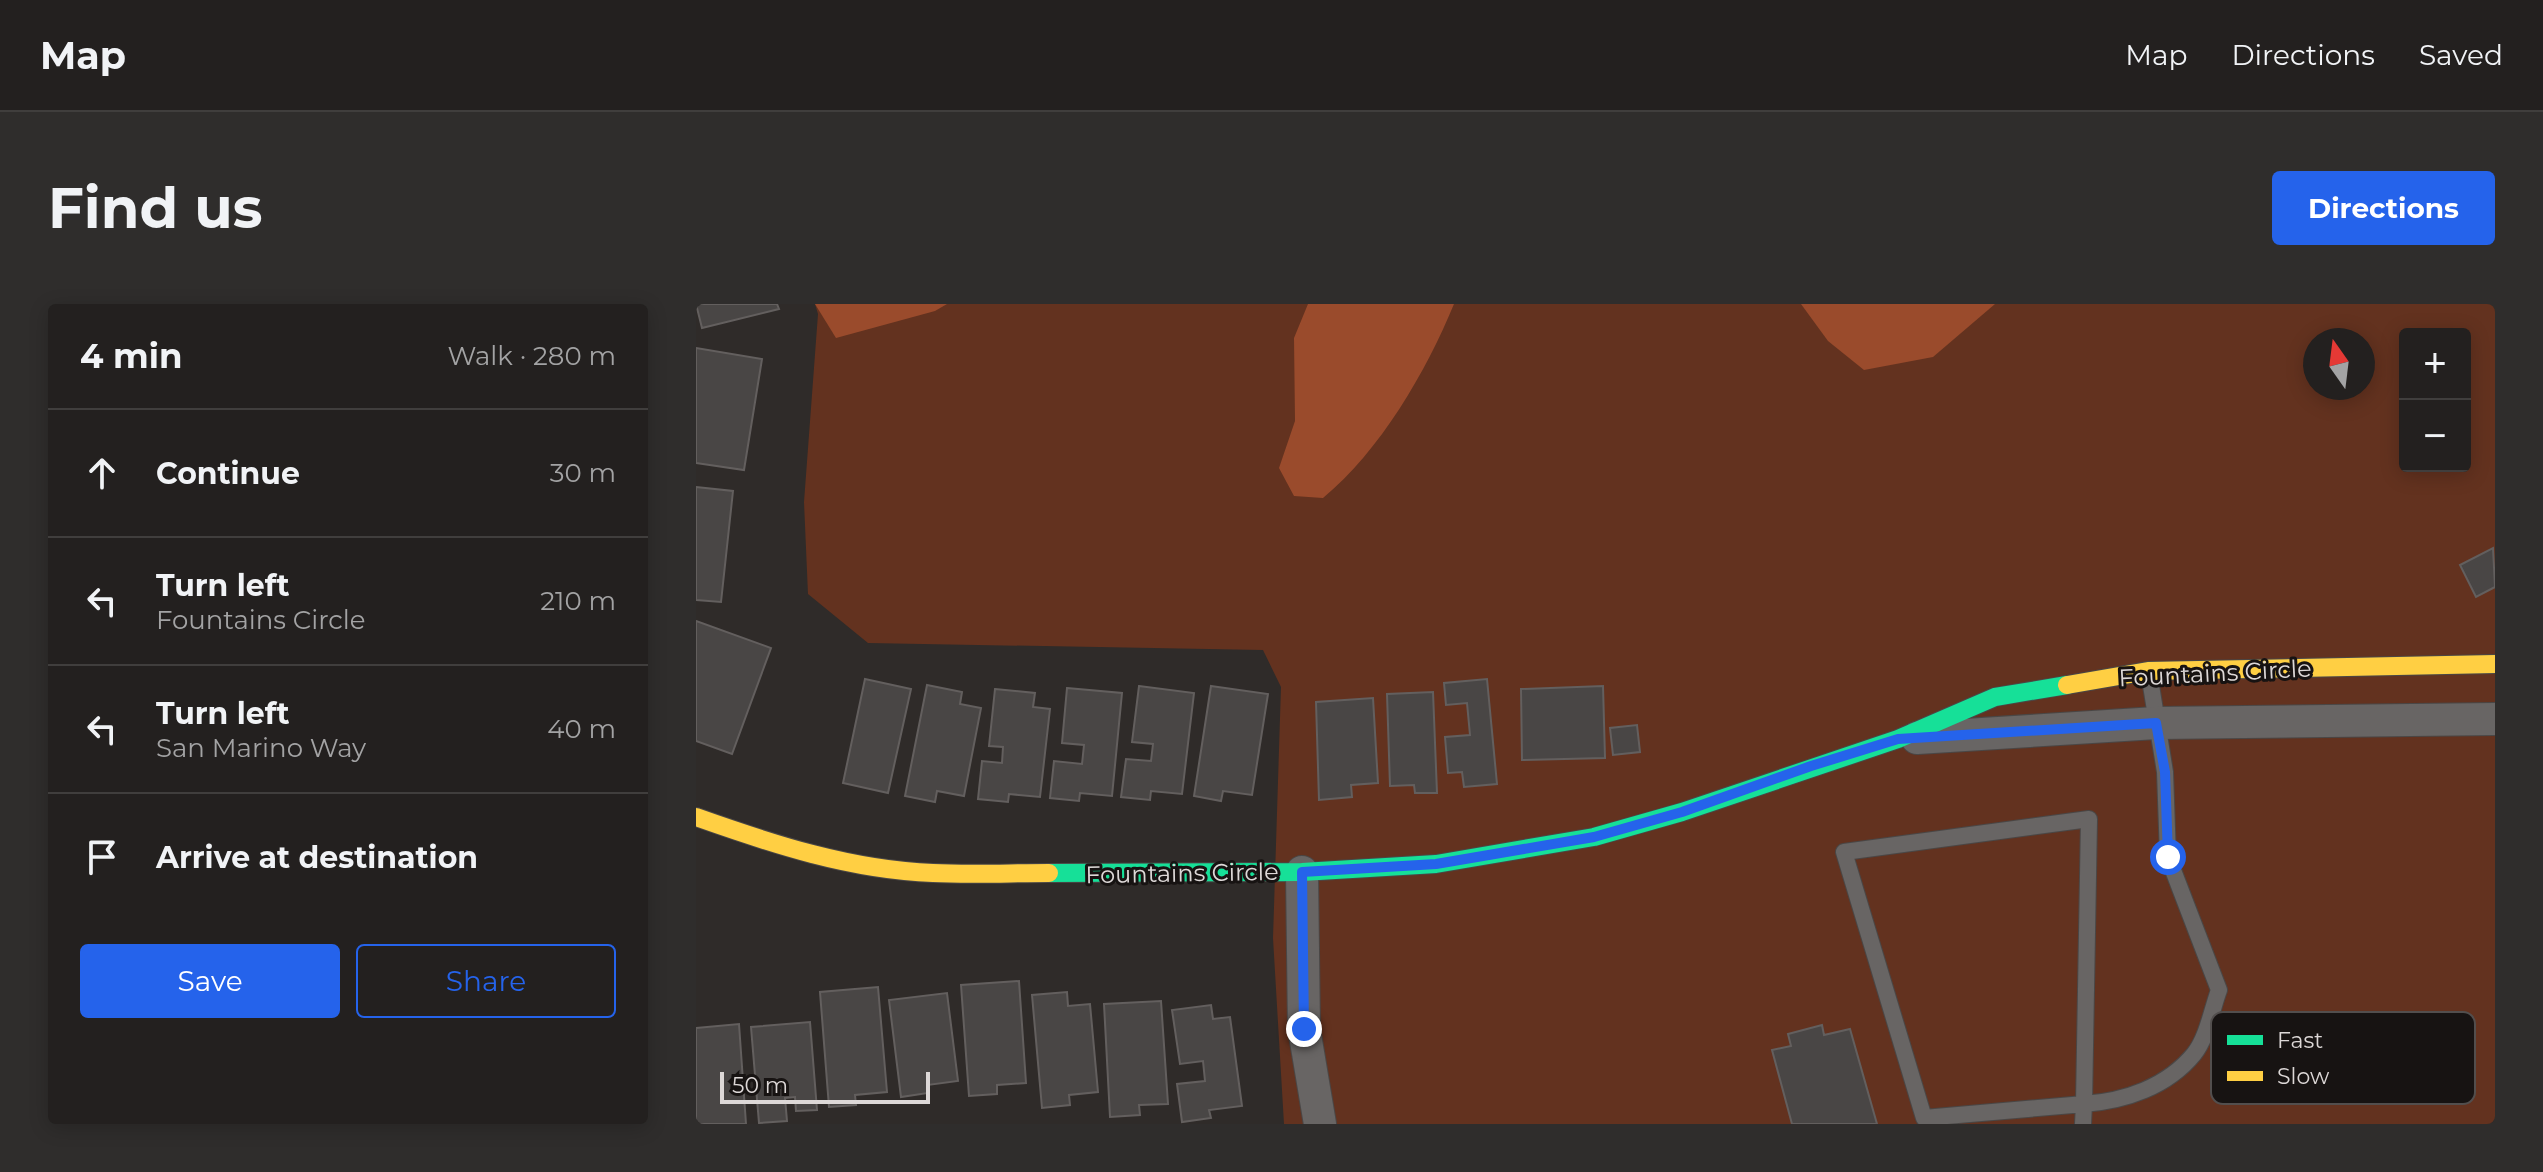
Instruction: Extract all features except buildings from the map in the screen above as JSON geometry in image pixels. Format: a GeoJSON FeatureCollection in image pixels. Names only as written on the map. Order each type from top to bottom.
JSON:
{"type":"FeatureCollection","features":[{"type":"Feature","properties":{"kind":"street","name":"Fountains Circle"},"geometry":{"type":"LineString","coordinates":[[696,817],[774,845],[851,863],[931,873],[1302,872],[1436,864],[1594,837],[1682,812],[1898,739],[1995,697],[2148,671],[2495,664]]}},
{"type":"Feature","properties":{"kind":"street","name":"Fountains Circle"},"geometry":{"type":"LineString","coordinates":[[1898,739],[2156,723],[2495,719]]}},
{"type":"Feature","properties":{"kind":"street"},"geometry":{"type":"LineString","coordinates":[[1302,872],[1304,1029],[1320,1124]]}},
{"type":"Feature","properties":{"kind":"lane"},"geometry":{"type":"LineString","coordinates":[[2083,1124],[2084,1104],[2089,819],[1844,852],[1925,1121],[2084,1104],[2102,1103],[2157,1086],[2195,1052],[2219,990],[2168,857],[2165,772],[2148,671]]}},
{"type":"Feature","properties":{"kind":"shaded area"},"geometry":{"type":"Polygon","coordinates":[[[815,304],[2495,304],[2495,1124],[1284,1124],[1273,938],[1281,687],[1263,650],[868,643],[808,594],[804,502],[818,314],[815,304]]]}},
{"type":"Feature","properties":{"kind":"shaded area"},"geometry":{"type":"Polygon","coordinates":[[[815,304],[947,304],[935,311],[836,338],[815,304]]]}},
{"type":"Feature","properties":{"kind":"shaded area"},"geometry":{"type":"Polygon","coordinates":[[[1308,304],[1454,304],[1430,356],[1399,409],[1364,457],[1323,498],[1294,496],[1279,468],[1295,421],[1294,338],[1308,304]]]}},
{"type":"Feature","properties":{"kind":"shaded area"},"geometry":{"type":"Polygon","coordinates":[[[1801,304],[1995,304],[1933,357],[1864,370],[1828,341],[1801,304]]]}},
{"type":"Feature","properties":{"kind":"traffic: fast"},"geometry":{"type":"LineString","coordinates":[[1049,873],[1302,872],[1436,864],[1594,837],[1682,812],[1898,739],[1995,697],[2067,685]]}},
{"type":"Feature","properties":{"kind":"traffic: slow"},"geometry":{"type":"LineString","coordinates":[[2067,685],[2148,671],[2495,664]]}},
{"type":"Feature","properties":{"kind":"traffic: slow"},"geometry":{"type":"LineString","coordinates":[[696,817],[783,846],[872,867],[947,874],[1049,873]]}},
{"type":"Feature","properties":{"kind":"route"},"geometry":{"type":"LineString","coordinates":[[1304,1029],[1302,872],[1436,864],[1504,855],[1594,837],[1682,812],[1898,739],[2156,723],[2165,772],[2168,857]]}}]}
